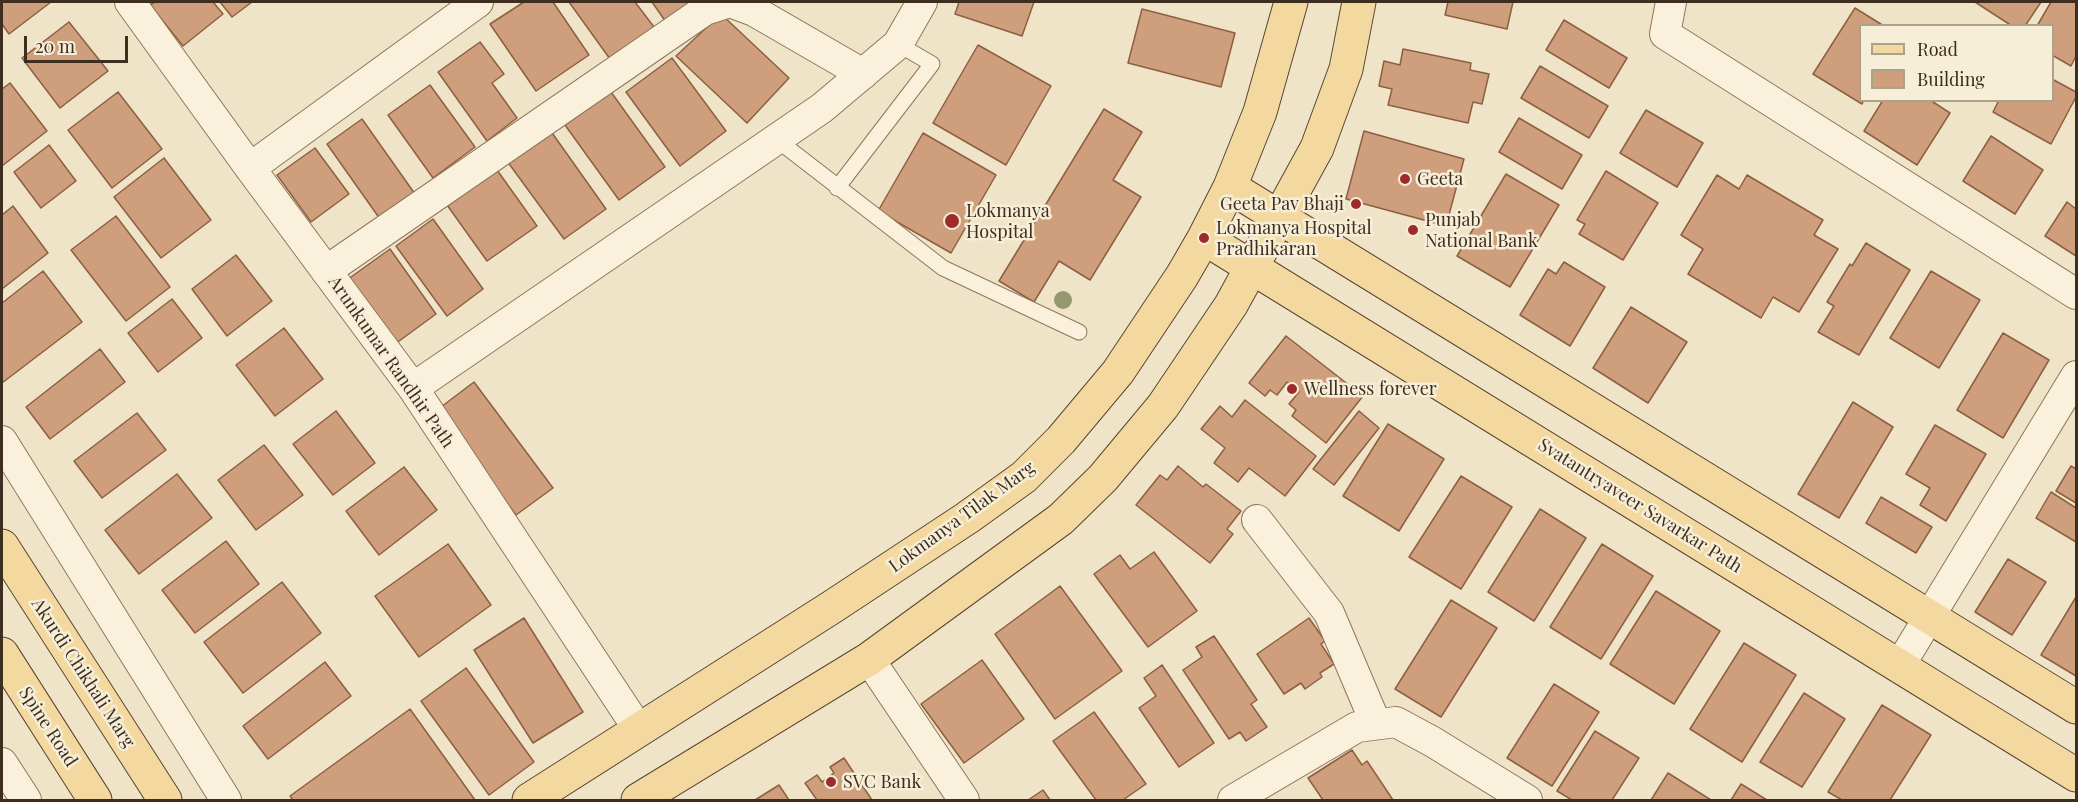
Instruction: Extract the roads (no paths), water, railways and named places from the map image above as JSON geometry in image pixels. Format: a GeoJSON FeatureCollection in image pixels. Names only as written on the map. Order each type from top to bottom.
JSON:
{"type":"FeatureCollection","features":[{"type":"Feature","properties":{"kind":"main road","name":"Lokmanya Tilak Marg"},"geometry":{"type":"LineString","coordinates":[[529,801],[968,518],[1024,477],[1061,440],[1118,372],[1182,276],[1204,238],[1230,187],[1260,112],[1291,2]]}},
{"type":"Feature","properties":{"kind":"main road"},"geometry":{"type":"LineString","coordinates":[[639,800],[869,659],[1061,519],[1103,478],[1163,406],[1231,305],[1279,217],[1320,138],[1346,69],[1359,2]]}},
{"type":"Feature","properties":{"kind":"main road"},"geometry":{"type":"LineString","coordinates":[[1230,187],[2076,707]]}},
{"type":"Feature","properties":{"kind":"main road","name":"Svatantryaveer Savarkar Path"},"geometry":{"type":"LineString","coordinates":[[1204,238],[2076,775]]}},
{"type":"Feature","properties":{"kind":"main road","name":"Akurdi Chikhali Marg"},"geometry":{"type":"LineString","coordinates":[[2,546],[165,801]]}},
{"type":"Feature","properties":{"kind":"main road","name":"Spine Road"},"geometry":{"type":"LineString","coordinates":[[2,654],[95,801]]}},
{"type":"Feature","properties":{"kind":"street","name":"Arunkumar Randhir Path"},"geometry":{"type":"LineString","coordinates":[[130,2],[413,388],[639,730]]}},
{"type":"Feature","properties":{"kind":"street"},"geometry":{"type":"LineString","coordinates":[[250,168],[478,2]]}},
{"type":"Feature","properties":{"kind":"street"},"geometry":{"type":"LineString","coordinates":[[326,270],[705,10],[730,2],[754,11],[863,74]]}},
{"type":"Feature","properties":{"kind":"street"},"geometry":{"type":"LineString","coordinates":[[413,388],[822,108],[898,44],[922,2]]}},
{"type":"Feature","properties":{"kind":"street"},"geometry":{"type":"LineString","coordinates":[[1671,2],[1665,34],[2076,294]]}},
{"type":"Feature","properties":{"kind":"street"},"geometry":{"type":"LineString","coordinates":[[1900,665],[2076,376]]}},
{"type":"Feature","properties":{"kind":"street"},"geometry":{"type":"LineString","coordinates":[[2,441],[226,801]]}},
{"type":"Feature","properties":{"kind":"street"},"geometry":{"type":"LineString","coordinates":[[1257,520],[1329,613],[1376,724]]}},
{"type":"Feature","properties":{"kind":"street"},"geometry":{"type":"LineString","coordinates":[[869,659],[964,801]]}},
{"type":"Feature","properties":{"kind":"street"},"geometry":{"type":"LineString","coordinates":[[1233,801],[1357,727],[1396,722],[1433,742],[1527,801]]}},
{"type":"Feature","properties":{"kind":"street"},"geometry":{"type":"LineString","coordinates":[[2,763],[26,801]]}},
{"type":"Feature","properties":{"kind":"lane"},"geometry":{"type":"LineString","coordinates":[[837,188],[932,64],[898,44]]}},
{"type":"Feature","properties":{"kind":"lane"},"geometry":{"type":"LineString","coordinates":[[776,139],[944,268],[1079,332]]}},
{"type":"Feature","properties":{"kind":"place","name":"Geeta"},"geometry":{"type":"Point","coordinates":[1405,179]}},
{"type":"Feature","properties":{"kind":"place","name":"Geeta Pav Bhaji"},"geometry":{"type":"Point","coordinates":[1356,204]}},
{"type":"Feature","properties":{"kind":"place","name":"Lokmanya Hospital"},"geometry":{"type":"Point","coordinates":[952,221]}},
{"type":"Feature","properties":{"kind":"place","name":"Punjab National Bank"},"geometry":{"type":"Point","coordinates":[1413,230]}},
{"type":"Feature","properties":{"kind":"place","name":"Lokmanya Hospital Pradhikaran"},"geometry":{"type":"Point","coordinates":[1204,238]}},
{"type":"Feature","properties":{"kind":"place","name":"Wellness forever"},"geometry":{"type":"Point","coordinates":[1292,389]}},
{"type":"Feature","properties":{"kind":"place","name":"SVC Bank"},"geometry":{"type":"Point","coordinates":[831,782]}}]}
